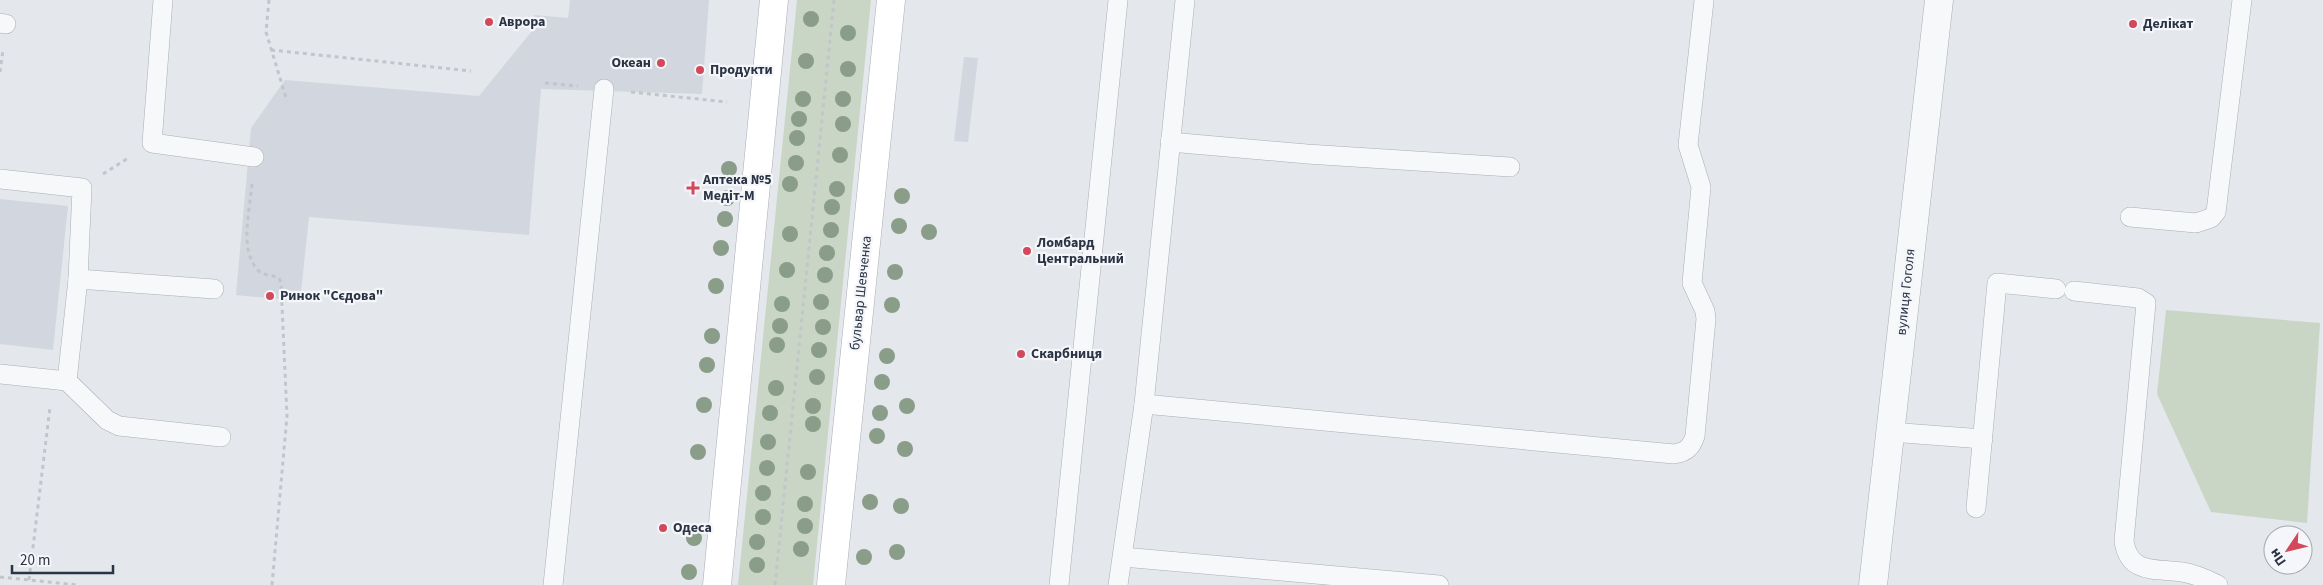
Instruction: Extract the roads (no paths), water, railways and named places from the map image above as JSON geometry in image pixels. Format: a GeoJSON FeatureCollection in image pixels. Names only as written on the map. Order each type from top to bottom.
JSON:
{"type":"FeatureCollection","features":[{"type":"Feature","properties":{"kind":"main road"},"geometry":{"type":"LineString","coordinates":[[718,585],[774,0]]}},
{"type":"Feature","properties":{"kind":"main road","name":"бульвар Шевченка"},"geometry":{"type":"LineString","coordinates":[[830,585],[891,0]]}},
{"type":"Feature","properties":{"kind":"street","name":"вулиця Гоголя"},"geometry":{"type":"LineString","coordinates":[[1873,585],[1939,0]]}},
{"type":"Feature","properties":{"kind":"lane"},"geometry":{"type":"LineString","coordinates":[[164,0],[152,143],[254,157]]}},
{"type":"Feature","properties":{"kind":"lane"},"geometry":{"type":"LineString","coordinates":[[1060,585],[1118,0]]}},
{"type":"Feature","properties":{"kind":"lane"},"geometry":{"type":"LineString","coordinates":[[1118,585],[1144,404],[1185,0]]}},
{"type":"Feature","properties":{"kind":"lane"},"geometry":{"type":"LineString","coordinates":[[1144,404],[1674,454],[1684,452],[1692,445],[1696,436],[1706,319],[1705,311],[1692,283],[1701,187],[1688,145],[1702,0]]}},
{"type":"Feature","properties":{"kind":"lane"},"geometry":{"type":"LineString","coordinates":[[2130,217],[2196,223],[2211,218],[2216,212],[2242,0]]}},
{"type":"Feature","properties":{"kind":"lane"},"geometry":{"type":"LineString","coordinates":[[553,585],[604,89]]}},
{"type":"Feature","properties":{"kind":"lane"},"geometry":{"type":"LineString","coordinates":[[1170,142],[1307,154],[1510,167]]}},
{"type":"Feature","properties":{"kind":"lane"},"geometry":{"type":"LineString","coordinates":[[0,179],[82,188],[78,279],[60,380]]}},
{"type":"Feature","properties":{"kind":"lane"},"geometry":{"type":"LineString","coordinates":[[78,279],[214,289]]}},
{"type":"Feature","properties":{"kind":"lane"},"geometry":{"type":"LineString","coordinates":[[1976,508],[1997,283],[2138,298],[2146,303],[2124,541],[2125,551],[2138,566],[2194,574],[2218,585]]}},
{"type":"Feature","properties":{"kind":"lane"},"geometry":{"type":"LineString","coordinates":[[0,374],[60,380],[113,424],[221,437]]}},
{"type":"Feature","properties":{"kind":"lane"},"geometry":{"type":"LineString","coordinates":[[1890,432],[1982,439]]}},
{"type":"Feature","properties":{"kind":"lane"},"geometry":{"type":"LineString","coordinates":[[1123,557],[1439,585]]}},
{"type":"Feature","properties":{"kind":"place","name":"Аврора"},"geometry":{"type":"Point","coordinates":[489,22]}},
{"type":"Feature","properties":{"kind":"place","name":"Делікат"},"geometry":{"type":"Point","coordinates":[2133,24]}},
{"type":"Feature","properties":{"kind":"place","name":"Океан"},"geometry":{"type":"Point","coordinates":[661,63]}},
{"type":"Feature","properties":{"kind":"place","name":"Продукти"},"geometry":{"type":"Point","coordinates":[700,70]}},
{"type":"Feature","properties":{"kind":"place","name":"Аптека №5 Медіт-М"},"geometry":{"type":"Point","coordinates":[693,188]}},
{"type":"Feature","properties":{"kind":"place","name":"Ломбард Центральний"},"geometry":{"type":"Point","coordinates":[1027,251]}},
{"type":"Feature","properties":{"kind":"place","name":"Ринок \"Сєдова\""},"geometry":{"type":"Point","coordinates":[270,296]}},
{"type":"Feature","properties":{"kind":"place","name":"Скарбниця"},"geometry":{"type":"Point","coordinates":[1021,354]}},
{"type":"Feature","properties":{"kind":"place","name":"Одеса"},"geometry":{"type":"Point","coordinates":[663,528]}}]}
